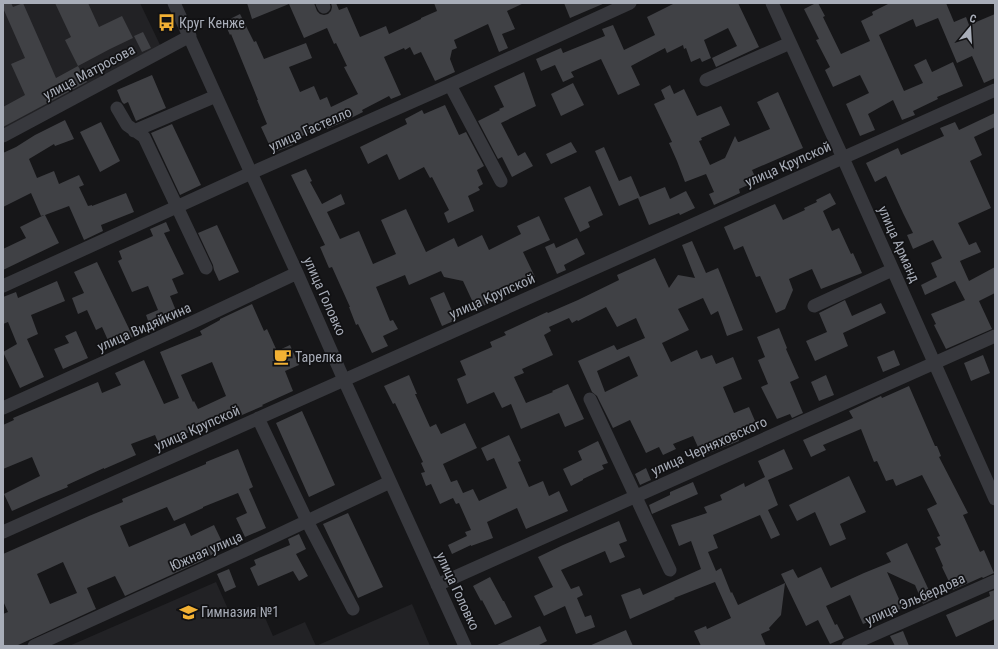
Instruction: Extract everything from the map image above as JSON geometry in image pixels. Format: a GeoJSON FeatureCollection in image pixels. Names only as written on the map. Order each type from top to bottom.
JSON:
{"type":"FeatureCollection","features":[{"type":"Feature","properties":{"kind":"street","name":"улица Головко"},"geometry":{"type":"LineString","coordinates":[[174,3],[390,482],[466,646]]}},
{"type":"Feature","properties":{"kind":"street","name":"улица Гастелло"},"geometry":{"type":"LineString","coordinates":[[3,286],[176,206],[630,3]]}},
{"type":"Feature","properties":{"kind":"street","name":"улица Арманд"},"geometry":{"type":"LineString","coordinates":[[772,3],[843,158],[995,500]]}},
{"type":"Feature","properties":{"kind":"street","name":"улица Матросова"},"geometry":{"type":"LineString","coordinates":[[3,136],[190,36]]}},
{"type":"Feature","properties":{"kind":"street"},"geometry":{"type":"LineString","coordinates":[[706,80],[790,43]]}},
{"type":"Feature","properties":{"kind":"street"},"geometry":{"type":"LineString","coordinates":[[450,84],[501,181]]}},
{"type":"Feature","properties":{"kind":"street","name":"улица Крупской"},"geometry":{"type":"LineString","coordinates":[[3,532],[995,90]]}},
{"type":"Feature","properties":{"kind":"street"},"geometry":{"type":"LineString","coordinates":[[134,130],[216,96]]}},
{"type":"Feature","properties":{"kind":"street"},"geometry":{"type":"LineString","coordinates":[[117,108],[127,125],[144,137],[206,268]]}},
{"type":"Feature","properties":{"kind":"street"},"geometry":{"type":"LineString","coordinates":[[814,306],[892,270]]}},
{"type":"Feature","properties":{"kind":"street","name":"улица Видяйкина"},"geometry":{"type":"LineString","coordinates":[[3,408],[297,273]]}},
{"type":"Feature","properties":{"kind":"street","name":"улица Черняховского"},"geometry":{"type":"LineString","coordinates":[[437,585],[995,336]]}},
{"type":"Feature","properties":{"kind":"street"},"geometry":{"type":"LineString","coordinates":[[590,399],[670,570]]}},
{"type":"Feature","properties":{"kind":"street"},"geometry":{"type":"LineString","coordinates":[[258,418],[307,521],[353,609]]}},
{"type":"Feature","properties":{"kind":"street","name":"Южная улица"},"geometry":{"type":"LineString","coordinates":[[34,646],[250,548],[390,482]]}},
{"type":"Feature","properties":{"kind":"street","name":"улица Эльбердова"},"geometry":{"type":"LineString","coordinates":[[848,646],[995,581]]}},
{"type":"Feature","properties":{"kind":"shaded area"},"geometry":{"type":"Polygon","coordinates":[[[3,3],[140,3],[162,49],[3,132],[3,3]]]}},
{"type":"Feature","properties":{"kind":"shaded area","name":"Гимназия №1"},"geometry":{"type":"Polygon","coordinates":[[[216,582],[232,618],[260,606],[273,636],[305,622],[316,646],[69,646],[216,582]]]}},
{"type":"Feature","properties":{"kind":"shaded area"},"geometry":{"type":"Polygon","coordinates":[[[412,604],[430,646],[316,646],[412,604]]]}},
{"type":"Feature","properties":{"kind":"building"},"geometry":{"type":"Polygon","coordinates":[[[3,3],[11,3],[13,7],[23,3],[56,78],[78,66],[87,82],[3,127],[3,107],[25,95],[11,64],[25,58],[3,8],[3,3]]]}},
{"type":"Feature","properties":{"kind":"building"},"geometry":{"type":"Polygon","coordinates":[[[55,3],[88,3],[99,27],[122,16],[133,38],[78,66],[65,40],[71,37],[55,3]]]}},
{"type":"Feature","properties":{"kind":"building"},"geometry":{"type":"Polygon","coordinates":[[[247,3],[314,3],[317,11],[324,15],[331,11],[331,3],[336,3],[339,10],[347,7],[360,37],[386,26],[389,34],[437,11],[434,3],[524,3],[507,11],[515,29],[502,34],[508,48],[499,52],[488,24],[454,40],[457,48],[452,50],[450,59],[455,72],[435,81],[421,52],[414,55],[410,47],[405,50],[404,48],[384,57],[401,95],[391,99],[389,96],[341,123],[327,129],[326,125],[291,141],[293,145],[273,153],[261,127],[267,124],[231,34],[230,35],[224,22],[240,14],[254,42],[256,41],[264,59],[306,43],[312,58],[289,67],[300,92],[314,86],[320,100],[327,97],[331,107],[358,94],[344,67],[347,66],[336,43],[334,44],[327,28],[304,38],[289,4],[252,19],[247,3]]]}},
{"type":"Feature","properties":{"kind":"building"},"geometry":{"type":"Polygon","coordinates":[[[564,3],[605,3],[570,18],[564,3]]]}},
{"type":"Feature","properties":{"kind":"building"},"geometry":{"type":"Polygon","coordinates":[[[675,3],[738,3],[759,47],[716,67],[712,58],[737,46],[728,28],[704,40],[711,58],[702,62],[700,58],[691,62],[686,48],[684,49],[683,45],[667,53],[665,48],[631,66],[640,85],[618,95],[601,59],[571,72],[574,77],[563,82],[555,65],[541,71],[536,59],[561,48],[563,53],[605,36],[602,29],[613,25],[624,50],[655,35],[647,17],[675,3]]]}},
{"type":"Feature","properties":{"kind":"building"},"geometry":{"type":"Polygon","coordinates":[[[818,3],[825,16],[823,17],[841,54],[870,41],[861,21],[873,15],[872,12],[890,3],[946,3],[954,22],[966,17],[969,25],[995,14],[995,78],[984,83],[972,56],[957,63],[938,18],[916,27],[913,19],[879,35],[904,91],[923,83],[914,65],[926,59],[932,72],[953,62],[963,86],[937,97],[938,99],[913,111],[915,115],[902,120],[893,100],[868,114],[875,130],[860,136],[846,104],[869,93],[860,75],[833,87],[825,70],[830,67],[816,40],[819,39],[804,9],[818,3]]]}},
{"type":"Feature","properties":{"kind":"building"},"geometry":{"type":"Polygon","coordinates":[[[143,32],[151,48],[142,52],[134,36],[143,32]]]}},
{"type":"Feature","properties":{"kind":"building"},"geometry":{"type":"Polygon","coordinates":[[[524,72],[536,106],[501,123],[518,156],[525,152],[533,166],[512,177],[502,157],[498,159],[478,121],[504,107],[494,86],[524,72]]]}},
{"type":"Feature","properties":{"kind":"building"},"geometry":{"type":"Polygon","coordinates":[[[152,75],[166,108],[136,121],[128,102],[124,104],[122,102],[117,90],[152,75]]]}},
{"type":"Feature","properties":{"kind":"building"},"geometry":{"type":"Polygon","coordinates":[[[573,83],[584,105],[561,116],[551,94],[573,83]]]}},
{"type":"Feature","properties":{"kind":"building"},"geometry":{"type":"Polygon","coordinates":[[[670,85],[674,94],[684,89],[697,116],[721,106],[730,125],[701,138],[702,140],[699,141],[710,165],[725,158],[735,136],[739,142],[770,129],[757,102],[778,92],[803,148],[752,170],[757,181],[739,189],[740,193],[714,205],[709,194],[714,192],[706,174],[685,182],[669,143],[672,142],[654,104],[665,99],[661,90],[670,85]]]}},
{"type":"Feature","properties":{"kind":"building"},"geometry":{"type":"Polygon","coordinates":[[[445,105],[459,135],[466,132],[484,166],[477,170],[483,184],[478,187],[480,190],[468,196],[474,211],[448,223],[444,213],[449,210],[432,177],[430,178],[424,167],[399,180],[387,154],[368,164],[360,147],[407,124],[405,119],[422,110],[424,114],[445,105]]]}},
{"type":"Feature","properties":{"kind":"building"},"geometry":{"type":"Polygon","coordinates":[[[995,113],[995,127],[974,137],[982,155],[970,161],[991,208],[958,223],[969,245],[976,242],[981,252],[960,261],[969,281],[995,267],[995,293],[979,301],[992,329],[946,349],[934,325],[936,324],[931,314],[965,300],[955,281],[925,295],[921,285],[937,277],[931,263],[942,258],[933,240],[913,249],[907,235],[913,233],[886,176],[875,182],[866,163],[898,148],[901,155],[944,136],[940,128],[955,122],[959,130],[995,113]]]}},
{"type":"Feature","properties":{"kind":"building"},"geometry":{"type":"Polygon","coordinates":[[[65,120],[74,139],[55,146],[54,144],[29,159],[37,178],[54,171],[59,184],[79,175],[84,185],[79,187],[88,206],[92,206],[126,193],[134,212],[101,225],[103,231],[84,240],[69,206],[45,215],[59,243],[3,270],[3,249],[26,238],[20,227],[44,215],[41,216],[31,193],[3,207],[3,153],[65,120]]]}},
{"type":"Feature","properties":{"kind":"building"},"geometry":{"type":"Polygon","coordinates":[[[101,122],[120,161],[100,172],[80,132],[101,122]]]}},
{"type":"Feature","properties":{"kind":"building"},"geometry":{"type":"Polygon","coordinates":[[[172,124],[201,185],[180,195],[151,133],[172,124]]]}},
{"type":"Feature","properties":{"kind":"building"},"geometry":{"type":"Polygon","coordinates":[[[571,142],[577,152],[551,164],[546,154],[571,142]]]}},
{"type":"Feature","properties":{"kind":"building"},"geometry":{"type":"Polygon","coordinates":[[[604,147],[619,181],[631,176],[640,197],[665,187],[670,199],[686,191],[695,208],[680,215],[679,213],[649,225],[638,198],[619,206],[595,151],[604,147]]]}},
{"type":"Feature","properties":{"kind":"building"},"geometry":{"type":"Polygon","coordinates":[[[306,169],[312,181],[310,182],[322,204],[341,194],[345,204],[327,212],[340,239],[359,231],[373,264],[396,254],[381,220],[406,209],[426,252],[454,238],[458,247],[482,235],[489,250],[521,234],[517,226],[539,216],[550,240],[523,252],[535,277],[509,289],[511,294],[476,309],[463,281],[444,277],[441,271],[409,285],[405,275],[376,287],[390,321],[393,320],[398,329],[383,336],[388,346],[372,353],[358,324],[356,325],[350,307],[332,267],[329,268],[320,247],[325,245],[291,175],[306,169]]]}},
{"type":"Feature","properties":{"kind":"building"},"geometry":{"type":"Polygon","coordinates":[[[590,186],[603,215],[588,222],[590,227],[580,232],[564,198],[590,186]]]}},
{"type":"Feature","properties":{"kind":"building"},"geometry":{"type":"Polygon","coordinates":[[[830,193],[836,204],[823,211],[832,231],[839,228],[862,273],[821,289],[812,269],[789,279],[793,290],[785,309],[776,313],[760,276],[756,277],[743,246],[734,250],[724,227],[775,204],[783,220],[805,210],[804,208],[817,202],[816,200],[830,193]]]}},
{"type":"Feature","properties":{"kind":"building"},"geometry":{"type":"Polygon","coordinates":[[[166,222],[170,231],[164,233],[184,274],[172,279],[178,293],[170,296],[179,318],[151,329],[146,315],[158,310],[148,286],[132,292],[118,261],[122,259],[119,251],[153,236],[150,229],[166,222]]]}},
{"type":"Feature","properties":{"kind":"building"},"geometry":{"type":"Polygon","coordinates":[[[217,225],[239,272],[219,281],[198,233],[217,225]]]}},
{"type":"Feature","properties":{"kind":"building"},"geometry":{"type":"Polygon","coordinates":[[[577,238],[585,254],[564,265],[566,270],[557,274],[545,247],[554,243],[556,248],[577,238]]]}},
{"type":"Feature","properties":{"kind":"building"},"geometry":{"type":"Polygon","coordinates":[[[692,241],[706,273],[718,268],[743,330],[727,336],[718,311],[711,315],[703,298],[678,309],[689,330],[662,343],[671,362],[697,350],[701,359],[712,355],[716,364],[733,357],[742,379],[723,387],[734,413],[749,407],[758,428],[737,436],[739,441],[702,456],[693,436],[673,444],[676,449],[663,455],[659,447],[646,453],[630,420],[613,428],[597,396],[592,392],[578,361],[614,345],[617,350],[645,338],[636,318],[617,327],[606,307],[578,321],[577,320],[572,323],[569,318],[549,327],[551,331],[544,335],[553,355],[522,369],[524,373],[514,377],[526,403],[568,384],[584,419],[565,427],[559,413],[521,429],[511,404],[502,408],[494,392],[467,404],[457,379],[466,375],[460,361],[492,347],[490,342],[506,335],[504,332],[547,312],[548,313],[578,300],[619,280],[617,275],[655,258],[669,288],[678,275],[695,278],[682,245],[692,241]],[[629,356],[597,371],[605,392],[638,376],[629,356]]]}},
{"type":"Feature","properties":{"kind":"building"},"geometry":{"type":"Polygon","coordinates":[[[97,262],[133,337],[111,347],[102,327],[96,330],[87,310],[78,314],[72,298],[84,293],[74,272],[97,262]]]}},
{"type":"Feature","properties":{"kind":"building"},"geometry":{"type":"Polygon","coordinates":[[[57,281],[65,301],[31,315],[38,334],[27,339],[44,377],[20,388],[3,352],[17,344],[8,322],[3,324],[3,297],[16,292],[18,298],[57,281]]]}},
{"type":"Feature","properties":{"kind":"building"},"geometry":{"type":"Polygon","coordinates":[[[444,292],[456,320],[442,326],[430,298],[444,292]]]}},
{"type":"Feature","properties":{"kind":"building"},"geometry":{"type":"Polygon","coordinates":[[[845,300],[852,316],[881,303],[886,313],[843,333],[848,346],[815,361],[806,341],[827,332],[819,313],[845,300]]]}},
{"type":"Feature","properties":{"kind":"building"},"geometry":{"type":"Polygon","coordinates":[[[252,304],[264,331],[267,329],[277,351],[290,345],[299,365],[285,371],[293,391],[235,418],[233,413],[178,437],[180,441],[161,449],[155,435],[131,444],[136,455],[104,468],[67,485],[68,487],[12,511],[4,494],[40,476],[32,457],[3,469],[3,425],[14,420],[13,418],[98,382],[102,393],[121,385],[115,373],[144,360],[164,404],[179,398],[160,352],[202,335],[200,331],[220,319],[252,304]],[[212,362],[181,375],[193,402],[194,401],[198,409],[226,396],[212,362]]]}},
{"type":"Feature","properties":{"kind":"building"},"geometry":{"type":"Polygon","coordinates":[[[779,328],[787,348],[786,349],[799,378],[790,382],[803,413],[792,418],[790,414],[777,419],[761,387],[768,384],[758,360],[765,357],[757,337],[779,328]]]}},
{"type":"Feature","properties":{"kind":"building"},"geometry":{"type":"Polygon","coordinates":[[[76,331],[88,358],[63,369],[54,349],[69,343],[65,336],[76,331]]]}},
{"type":"Feature","properties":{"kind":"building"},"geometry":{"type":"Polygon","coordinates":[[[894,350],[900,365],[883,372],[877,357],[894,350]]]}},
{"type":"Feature","properties":{"kind":"building"},"geometry":{"type":"Polygon","coordinates":[[[983,355],[990,373],[971,381],[964,363],[983,355]]]}},
{"type":"Feature","properties":{"kind":"building"},"geometry":{"type":"Polygon","coordinates":[[[409,375],[417,394],[415,394],[430,427],[436,424],[441,434],[465,423],[477,448],[443,464],[451,482],[457,480],[463,493],[473,489],[479,501],[507,488],[494,458],[487,461],[481,448],[509,435],[521,461],[518,462],[529,487],[543,481],[549,496],[559,491],[568,511],[526,529],[517,508],[487,522],[493,538],[471,545],[452,554],[448,545],[467,536],[465,532],[471,530],[459,503],[456,504],[453,498],[440,504],[431,484],[426,486],[421,473],[425,472],[421,463],[423,462],[395,403],[393,404],[384,386],[409,375]]]}},
{"type":"Feature","properties":{"kind":"building"},"geometry":{"type":"Polygon","coordinates":[[[826,375],[834,395],[819,401],[811,382],[826,375]]]}},
{"type":"Feature","properties":{"kind":"building"},"geometry":{"type":"Polygon","coordinates":[[[909,386],[935,446],[937,446],[941,456],[939,457],[968,513],[963,515],[980,552],[984,550],[994,573],[953,590],[935,548],[941,545],[937,537],[940,536],[927,509],[937,504],[922,475],[896,486],[893,479],[886,481],[877,461],[874,462],[861,429],[823,445],[826,450],[811,457],[803,440],[853,418],[849,411],[881,396],[882,398],[909,386]]]}},
{"type":"Feature","properties":{"kind":"building"},"geometry":{"type":"Polygon","coordinates":[[[302,411],[335,485],[309,497],[276,423],[302,411]]]}},
{"type":"Feature","properties":{"kind":"building"},"geometry":{"type":"Polygon","coordinates":[[[598,441],[608,463],[602,465],[604,469],[571,486],[563,469],[582,460],[578,451],[598,441]]]}},
{"type":"Feature","properties":{"kind":"building"},"geometry":{"type":"Polygon","coordinates":[[[238,449],[253,487],[249,489],[266,528],[245,537],[236,518],[247,513],[238,493],[203,507],[174,521],[167,507],[120,526],[129,547],[185,523],[191,536],[214,525],[225,548],[204,560],[125,596],[115,576],[87,588],[96,609],[16,646],[3,646],[3,614],[8,612],[3,601],[3,554],[123,502],[122,499],[206,464],[206,462],[238,449]],[[63,562],[37,574],[50,604],[77,593],[63,562]]]}},
{"type":"Feature","properties":{"kind":"building"},"geometry":{"type":"Polygon","coordinates":[[[784,449],[793,469],[768,480],[778,505],[768,510],[780,535],[771,539],[760,515],[713,535],[718,548],[708,552],[716,571],[721,568],[731,593],[732,592],[738,605],[785,583],[781,615],[769,628],[770,630],[761,634],[766,646],[701,646],[694,631],[706,626],[707,629],[731,618],[715,582],[674,598],[675,599],[630,619],[621,595],[640,588],[643,595],[701,569],[691,541],[679,546],[671,525],[707,513],[704,507],[722,500],[720,495],[744,483],[745,487],[765,477],[758,461],[784,449]]]}},
{"type":"Feature","properties":{"kind":"building"},"geometry":{"type":"Polygon","coordinates":[[[646,468],[651,480],[640,485],[635,474],[646,468]]]}},
{"type":"Feature","properties":{"kind":"building"},"geometry":{"type":"Polygon","coordinates":[[[849,476],[866,512],[840,524],[846,539],[830,546],[815,512],[797,521],[789,505],[849,476]]]}},
{"type":"Feature","properties":{"kind":"building"},"geometry":{"type":"Polygon","coordinates":[[[693,482],[698,494],[652,514],[649,505],[670,495],[670,492],[693,482]]]}},
{"type":"Feature","properties":{"kind":"building"},"geometry":{"type":"Polygon","coordinates":[[[348,513],[383,587],[358,598],[323,524],[348,513]]]}},
{"type":"Feature","properties":{"kind":"building"},"geometry":{"type":"Polygon","coordinates":[[[619,521],[627,541],[619,544],[625,557],[610,563],[605,551],[561,570],[571,589],[579,586],[583,595],[577,598],[585,617],[591,615],[595,627],[576,634],[565,606],[544,616],[534,596],[553,587],[538,557],[619,521]]]}},
{"type":"Feature","properties":{"kind":"building"},"geometry":{"type":"Polygon","coordinates":[[[299,534],[306,549],[296,554],[308,576],[299,581],[293,571],[258,586],[250,568],[256,565],[254,560],[290,545],[288,539],[299,534]]]}},
{"type":"Feature","properties":{"kind":"building"},"geometry":{"type":"Polygon","coordinates":[[[907,543],[933,599],[923,604],[915,585],[887,572],[903,608],[863,624],[850,595],[826,606],[835,625],[837,624],[844,638],[830,644],[818,620],[806,626],[781,574],[793,569],[798,578],[821,567],[831,588],[891,562],[886,553],[907,543]]]}},
{"type":"Feature","properties":{"kind":"building"},"geometry":{"type":"Polygon","coordinates":[[[229,569],[236,587],[225,592],[217,574],[229,569]]]}},
{"type":"Feature","properties":{"kind":"building"},"geometry":{"type":"Polygon","coordinates":[[[490,577],[512,617],[495,625],[473,586],[490,577]]]}},
{"type":"Feature","properties":{"kind":"building"},"geometry":{"type":"Polygon","coordinates":[[[995,590],[995,619],[956,637],[946,615],[990,596],[989,592],[995,590]]]}},
{"type":"Feature","properties":{"kind":"building"},"geometry":{"type":"Polygon","coordinates":[[[540,626],[547,641],[537,646],[495,646],[540,626]]]}},
{"type":"Feature","properties":{"kind":"building"},"geometry":{"type":"Polygon","coordinates":[[[626,630],[633,646],[589,646],[626,630]]]}},
{"type":"Feature","properties":{"kind":"building"},"geometry":{"type":"Polygon","coordinates":[[[903,631],[909,646],[895,646],[890,636],[903,631]]]}},
{"type":"Feature","properties":{"kind":"place","name":"Круг Кенже"},"geometry":{"type":"Point","coordinates":[166,23]}},
{"type":"Feature","properties":{"kind":"place","name":"Тарелка"},"geometry":{"type":"Point","coordinates":[282,357]}},
{"type":"Feature","properties":{"kind":"place","name":"Гимназия №1"},"geometry":{"type":"Point","coordinates":[188,612]}}]}
